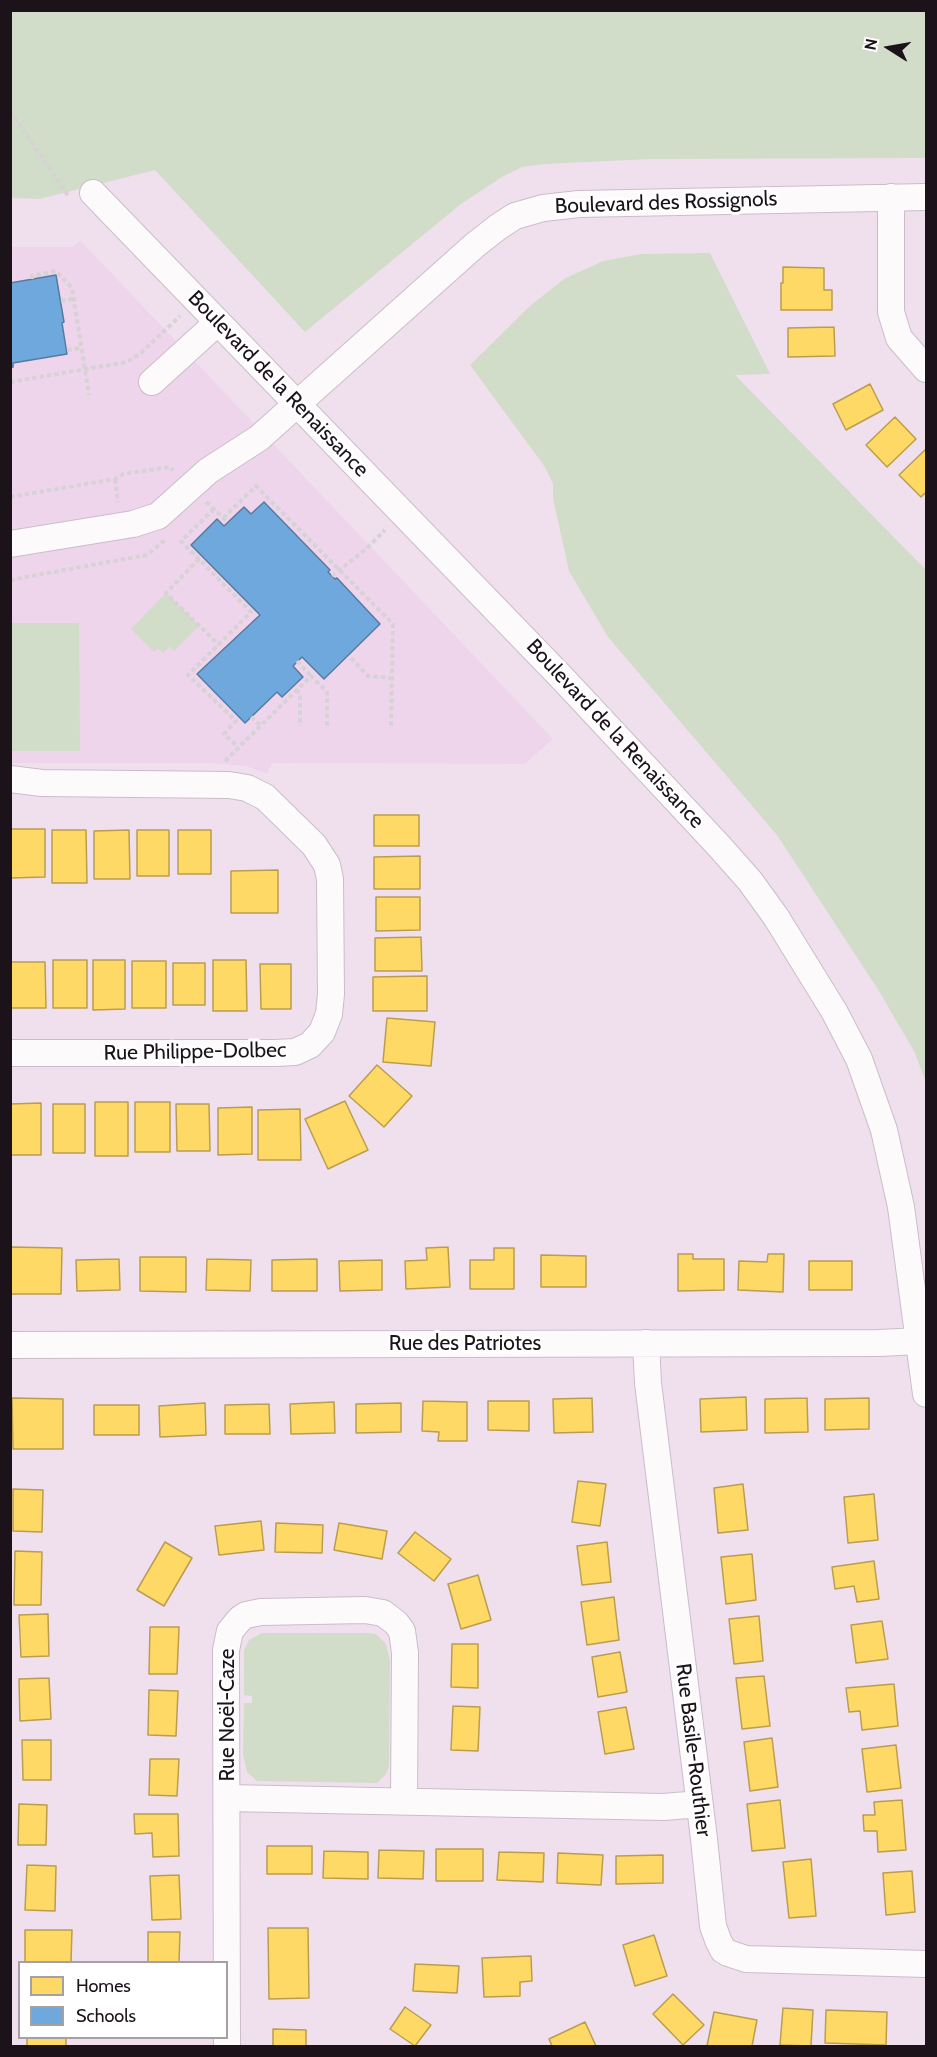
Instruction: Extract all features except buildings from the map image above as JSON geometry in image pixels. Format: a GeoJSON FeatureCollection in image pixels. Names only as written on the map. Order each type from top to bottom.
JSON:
{"type":"FeatureCollection","features":[{"type":"Feature","properties":{"kind":"street","name":"Boulevard de la Renaissance"},"geometry":{"type":"LineString","coordinates":[[82,196],[218,322],[564,680],[750,880],[834,1011],[854,1050],[884,1130],[901,1207],[927,1394]]}},
{"type":"Feature","properties":{"kind":"street"},"geometry":{"type":"LineString","coordinates":[[891,197],[891,312],[899,338],[927,369]]}},
{"type":"Feature","properties":{"kind":"street","name":"Boulevard des Rossignols"},"geometry":{"type":"LineString","coordinates":[[10,544],[133,524],[158,516],[208,471],[259,438],[475,245],[515,216],[543,208],[579,204],[927,197]]}},
{"type":"Feature","properties":{"kind":"street"},"geometry":{"type":"LineString","coordinates":[[152,382],[218,322]]}},
{"type":"Feature","properties":{"kind":"street","name":"Rue Philippe-Dolbec"},"geometry":{"type":"LineString","coordinates":[[10,779],[50,784],[229,785],[247,788],[265,796],[314,845],[327,865],[330,879],[331,994],[329,1014],[322,1032],[310,1045],[295,1052],[10,1053]]}},
{"type":"Feature","properties":{"kind":"street","name":"Rue des Patriotes"},"geometry":{"type":"LineString","coordinates":[[10,1345],[879,1343],[919,1341]]}},
{"type":"Feature","properties":{"kind":"street","name":"Rue Basile-Routhier"},"geometry":{"type":"LineString","coordinates":[[646,1343],[648,1383],[713,1926],[720,1945],[728,1953],[739,1958],[755,1960],[927,1964]]}},
{"type":"Feature","properties":{"kind":"street","name":"Rue Noël-Caze"},"geometry":{"type":"LineString","coordinates":[[227,1961],[226,1650],[230,1631],[234,1625],[246,1615],[261,1612],[365,1610],[391,1617],[402,1631],[404,1640],[404,1801]]}},
{"type":"Feature","properties":{"kind":"street","name":"Rue Noël-Caze"},"geometry":{"type":"LineString","coordinates":[[228,1798],[664,1807],[699,1804]]}},
{"type":"Feature","properties":{"kind":"path"},"geometry":{"type":"LineString","coordinates":[[10,111],[82,196]]}},
{"type":"Feature","properties":{"kind":"path"},"geometry":{"type":"LineString","coordinates":[[32,279],[32,276],[56,271],[72,288],[89,395]]}},
{"type":"Feature","properties":{"kind":"path"},"geometry":{"type":"LineString","coordinates":[[61,301],[73,299]]}},
{"type":"Feature","properties":{"kind":"path"},"geometry":{"type":"LineString","coordinates":[[10,382],[127,362],[141,353],[181,315]]}},
{"type":"Feature","properties":{"kind":"path"},"geometry":{"type":"LineString","coordinates":[[67,350],[81,348]]}},
{"type":"Feature","properties":{"kind":"path"},"geometry":{"type":"LineString","coordinates":[[10,497],[170,467],[180,476]]}},
{"type":"Feature","properties":{"kind":"path"},"geometry":{"type":"LineString","coordinates":[[115,479],[116,489]]}},
{"type":"Feature","properties":{"kind":"path"},"geometry":{"type":"LineString","coordinates":[[223,518],[256,486],[393,624],[391,727]]}},
{"type":"Feature","properties":{"kind":"path"},"geometry":{"type":"LineString","coordinates":[[214,509],[181,541],[251,612],[188,675],[236,721],[224,734],[238,747]]}},
{"type":"Feature","properties":{"kind":"path"},"geometry":{"type":"LineString","coordinates":[[332,576],[365,550],[387,528]]}},
{"type":"Feature","properties":{"kind":"path"},"geometry":{"type":"LineString","coordinates":[[199,559],[166,593],[219,645]]}},
{"type":"Feature","properties":{"kind":"path"},"geometry":{"type":"LineString","coordinates":[[238,625],[243,630]]}},
{"type":"Feature","properties":{"kind":"path"},"geometry":{"type":"LineString","coordinates":[[351,658],[368,676],[392,678]]}},
{"type":"Feature","properties":{"kind":"path"},"geometry":{"type":"LineString","coordinates":[[297,661],[327,692],[327,727]]}},
{"type":"Feature","properties":{"kind":"path"},"geometry":{"type":"LineString","coordinates":[[221,766],[311,676]]}},
{"type":"Feature","properties":{"kind":"path"},"geometry":{"type":"LineString","coordinates":[[296,690],[300,693],[300,726]]}},
{"type":"Feature","properties":{"kind":"path"},"geometry":{"type":"LineString","coordinates":[[251,717],[260,725]]}},
{"type":"Feature","properties":{"kind":"shaded area"},"geometry":{"type":"Polygon","coordinates":[[[81,241],[553,739],[525,764],[272,763],[267,774],[246,766],[208,763],[11,763],[11,247],[71,247],[81,241]]]}},
{"type":"Feature","properties":{"kind":"green space"},"geometry":{"type":"Polygon","coordinates":[[[11,11],[926,11],[926,158],[650,159],[522,167],[502,177],[461,204],[305,332],[155,170],[39,199],[11,198],[11,11]]]}},
{"type":"Feature","properties":{"kind":"green space"},"geometry":{"type":"Polygon","coordinates":[[[710,253],[770,374],[735,375],[926,570],[926,1083],[915,1053],[879,991],[777,835],[608,637],[569,571],[553,498],[553,484],[545,467],[470,365],[531,305],[564,279],[603,261],[641,254],[710,253]]]}},
{"type":"Feature","properties":{"kind":"green space"},"geometry":{"type":"Polygon","coordinates":[[[166,593],[199,626],[174,651],[170,646],[163,653],[158,648],[154,652],[131,629],[166,593]]]}},
{"type":"Feature","properties":{"kind":"green space"},"geometry":{"type":"Polygon","coordinates":[[[11,623],[79,623],[80,751],[11,751],[11,623]]]}},
{"type":"Feature","properties":{"kind":"green space"},"geometry":{"type":"Polygon","coordinates":[[[262,1633],[368,1633],[376,1634],[386,1644],[390,1660],[389,1766],[386,1774],[377,1783],[257,1781],[247,1772],[243,1754],[244,1703],[252,1703],[252,1696],[244,1695],[244,1650],[249,1640],[262,1633]]]}}]}
